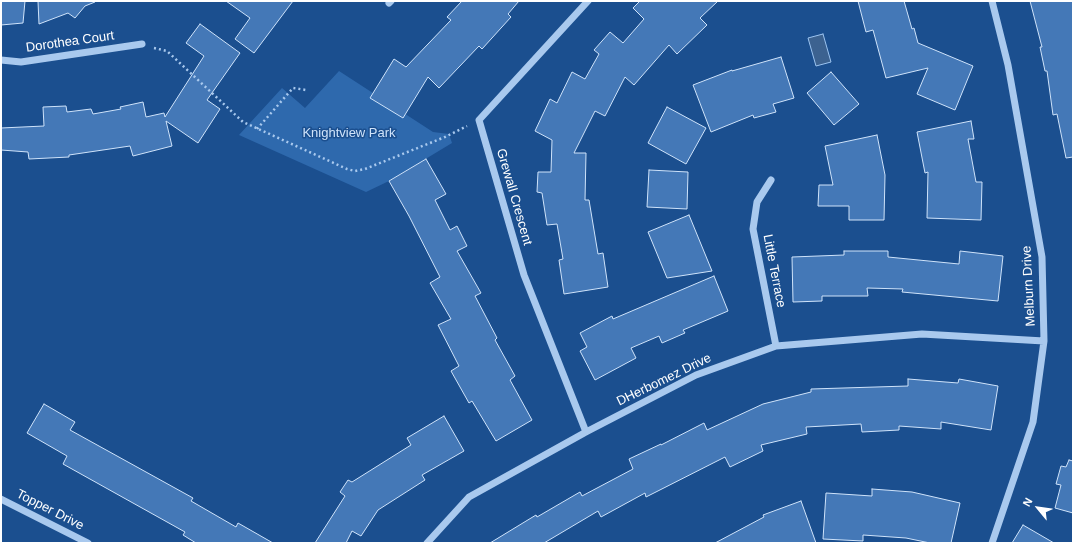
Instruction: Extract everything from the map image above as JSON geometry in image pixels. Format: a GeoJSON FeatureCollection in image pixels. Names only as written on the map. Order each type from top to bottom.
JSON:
{"type":"FeatureCollection","features":[{"type":"Feature","properties":{"kind":"street"},"geometry":{"type":"LineString","coordinates":[[478,120],[588,1]]}},
{"type":"Feature","properties":{"kind":"street","name":"Melburn Drive"},"geometry":{"type":"LineString","coordinates":[[992,1],[1008,65],[1042,258],[1044,341],[1033,422],[992,543]]}},
{"type":"Feature","properties":{"kind":"street","name":"Dorothea Court"},"geometry":{"type":"LineString","coordinates":[[1,60],[21,62],[142,44]]}},
{"type":"Feature","properties":{"kind":"street","name":"Grewall Crescent"},"geometry":{"type":"LineString","coordinates":[[478,120],[524,275],[586,432]]}},
{"type":"Feature","properties":{"kind":"street","name":"Little Terrace"},"geometry":{"type":"LineString","coordinates":[[771,180],[757,202],[753,229],[776,346]]}},
{"type":"Feature","properties":{"kind":"street","name":"DHerbomez Drive"},"geometry":{"type":"LineString","coordinates":[[427,543],[469,497],[586,432],[696,375],[776,346],[922,334],[1044,341]]}},
{"type":"Feature","properties":{"kind":"street","name":"Topper Drive"},"geometry":{"type":"LineString","coordinates":[[1,499],[88,543]]}},
{"type":"Feature","properties":{"kind":"path"},"geometry":{"type":"LineString","coordinates":[[142,44],[166,51],[243,122],[339,167],[355,171],[365,169],[445,137],[478,120]]}},
{"type":"Feature","properties":{"kind":"path"},"geometry":{"type":"LineString","coordinates":[[257,129],[293,88],[306,90]]}},
{"type":"Feature","properties":{"kind":"green space","name":"Knightview Park"},"geometry":{"type":"Polygon","coordinates":[[[339,71],[433,132],[449,134],[452,143],[389,181],[366,192],[239,135],[282,88],[305,108],[339,71]]]}},
{"type":"Feature","properties":{"kind":"shaded area"},"geometry":{"type":"Polygon","coordinates":[[[823,34],[831,62],[816,66],[808,38],[823,34]]]}},
{"type":"Feature","properties":{"kind":"building"},"geometry":{"type":"Polygon","coordinates":[[[1,1],[25,1],[23,23],[1,25],[1,1]]]}},
{"type":"Feature","properties":{"kind":"building"},"geometry":{"type":"Polygon","coordinates":[[[38,1],[95,2],[85,6],[75,18],[68,13],[39,24],[38,1]]]}},
{"type":"Feature","properties":{"kind":"building"},"geometry":{"type":"Polygon","coordinates":[[[226,1],[293,1],[254,53],[235,39],[250,18],[226,1]]]}},
{"type":"Feature","properties":{"kind":"building"},"geometry":{"type":"Polygon","coordinates":[[[462,1],[519,1],[508,14],[511,17],[482,49],[479,46],[439,88],[428,77],[403,118],[370,98],[394,59],[406,67],[451,20],[447,17],[462,1]]]}},
{"type":"Feature","properties":{"kind":"building"},"geometry":{"type":"Polygon","coordinates":[[[640,1],[718,1],[700,18],[707,25],[677,54],[669,45],[634,85],[625,77],[605,116],[595,111],[574,153],[586,153],[585,200],[589,200],[598,254],[603,253],[608,287],[564,294],[559,260],[563,259],[557,224],[547,225],[542,193],[537,192],[538,172],[551,172],[552,140],[535,131],[550,99],[557,103],[572,72],[585,79],[599,54],[594,50],[610,32],[623,43],[644,19],[633,8],[640,1]]]}},
{"type":"Feature","properties":{"kind":"building"},"geometry":{"type":"Polygon","coordinates":[[[858,1],[904,1],[912,29],[914,28],[918,43],[973,66],[955,110],[917,94],[928,68],[886,78],[873,30],[866,32],[858,1]]]}},
{"type":"Feature","properties":{"kind":"building"},"geometry":{"type":"Polygon","coordinates":[[[1030,1],[1073,1],[1073,157],[1066,158],[1057,114],[1053,115],[1047,71],[1045,71],[1040,47],[1042,47],[1030,1]]]}},
{"type":"Feature","properties":{"kind":"building"},"geometry":{"type":"Polygon","coordinates":[[[200,24],[240,53],[207,100],[220,109],[198,143],[166,121],[172,146],[133,156],[130,146],[69,155],[69,157],[29,159],[28,152],[1,150],[1,128],[44,126],[43,107],[66,106],[67,112],[91,109],[93,114],[121,109],[120,107],[143,102],[146,117],[164,113],[165,117],[204,56],[186,43],[200,24]]]}},
{"type":"Feature","properties":{"kind":"building"},"geometry":{"type":"Polygon","coordinates":[[[781,57],[794,98],[773,104],[776,112],[754,118],[753,115],[711,132],[693,85],[732,70],[781,57]]]}},
{"type":"Feature","properties":{"kind":"building"},"geometry":{"type":"Polygon","coordinates":[[[831,72],[859,104],[834,125],[807,93],[831,72]]]}},
{"type":"Feature","properties":{"kind":"building"},"geometry":{"type":"Polygon","coordinates":[[[667,107],[706,128],[686,164],[648,143],[667,107]]]}},
{"type":"Feature","properties":{"kind":"building"},"geometry":{"type":"Polygon","coordinates":[[[971,121],[974,139],[968,139],[976,182],[982,182],[981,220],[927,218],[928,172],[925,173],[917,132],[971,121]]]}},
{"type":"Feature","properties":{"kind":"building"},"geometry":{"type":"Polygon","coordinates":[[[877,135],[885,175],[884,220],[849,220],[849,206],[818,206],[819,185],[833,185],[825,146],[877,135]]]}},
{"type":"Feature","properties":{"kind":"building"},"geometry":{"type":"Polygon","coordinates":[[[426,159],[446,194],[435,200],[450,230],[457,226],[467,246],[457,251],[481,293],[475,296],[497,338],[495,340],[515,376],[510,380],[532,420],[496,441],[472,401],[469,403],[451,371],[459,366],[438,325],[451,319],[430,283],[440,277],[409,216],[389,181],[426,159]]]}},
{"type":"Feature","properties":{"kind":"building"},"geometry":{"type":"Polygon","coordinates":[[[649,170],[688,172],[687,209],[647,207],[649,170]]]}},
{"type":"Feature","properties":{"kind":"building"},"geometry":{"type":"Polygon","coordinates":[[[689,215],[712,271],[667,278],[648,232],[689,215]]]}},
{"type":"Feature","properties":{"kind":"building"},"geometry":{"type":"Polygon","coordinates":[[[844,251],[888,251],[888,257],[959,264],[960,251],[1003,256],[998,301],[902,292],[903,289],[867,288],[868,296],[822,296],[822,301],[793,302],[792,257],[844,255],[844,251]]]}},
{"type":"Feature","properties":{"kind":"building"},"geometry":{"type":"Polygon","coordinates":[[[714,276],[728,311],[683,330],[685,333],[662,343],[659,336],[631,348],[636,358],[595,380],[580,351],[587,347],[580,333],[612,316],[613,319],[714,276]]]}},
{"type":"Feature","properties":{"kind":"building"},"geometry":{"type":"Polygon","coordinates":[[[908,379],[958,383],[959,379],[998,386],[991,430],[941,422],[941,429],[899,426],[899,430],[862,432],[861,424],[806,427],[807,434],[761,445],[763,451],[730,467],[725,457],[646,497],[645,493],[601,517],[598,511],[544,543],[490,543],[536,515],[537,517],[580,492],[582,496],[633,469],[629,459],[661,445],[704,423],[707,430],[763,404],[811,392],[811,389],[908,386],[908,379]]]}},
{"type":"Feature","properties":{"kind":"building"},"geometry":{"type":"Polygon","coordinates":[[[44,404],[75,422],[70,430],[193,498],[191,501],[236,527],[238,523],[273,543],[196,543],[183,535],[185,532],[63,464],[67,456],[27,433],[44,404]]]}},
{"type":"Feature","properties":{"kind":"building"},"geometry":{"type":"Polygon","coordinates":[[[444,416],[464,451],[422,475],[425,480],[378,510],[361,536],[352,531],[346,543],[315,543],[345,496],[340,492],[348,480],[352,482],[411,445],[407,438],[444,416]]]}},
{"type":"Feature","properties":{"kind":"building"},"geometry":{"type":"Polygon","coordinates":[[[1069,460],[1073,461],[1073,513],[1055,508],[1061,485],[1056,484],[1061,466],[1066,467],[1069,460]]]}},
{"type":"Feature","properties":{"kind":"building"},"geometry":{"type":"Polygon","coordinates":[[[872,489],[912,492],[960,503],[951,543],[930,543],[906,538],[863,535],[863,541],[823,539],[826,493],[872,496],[872,489]]]}},
{"type":"Feature","properties":{"kind":"building"},"geometry":{"type":"Polygon","coordinates":[[[801,501],[816,543],[715,543],[764,517],[763,515],[801,501]]]}},
{"type":"Feature","properties":{"kind":"building"},"geometry":{"type":"Polygon","coordinates":[[[1023,525],[1054,543],[1012,543],[1023,525]]]}}]}
